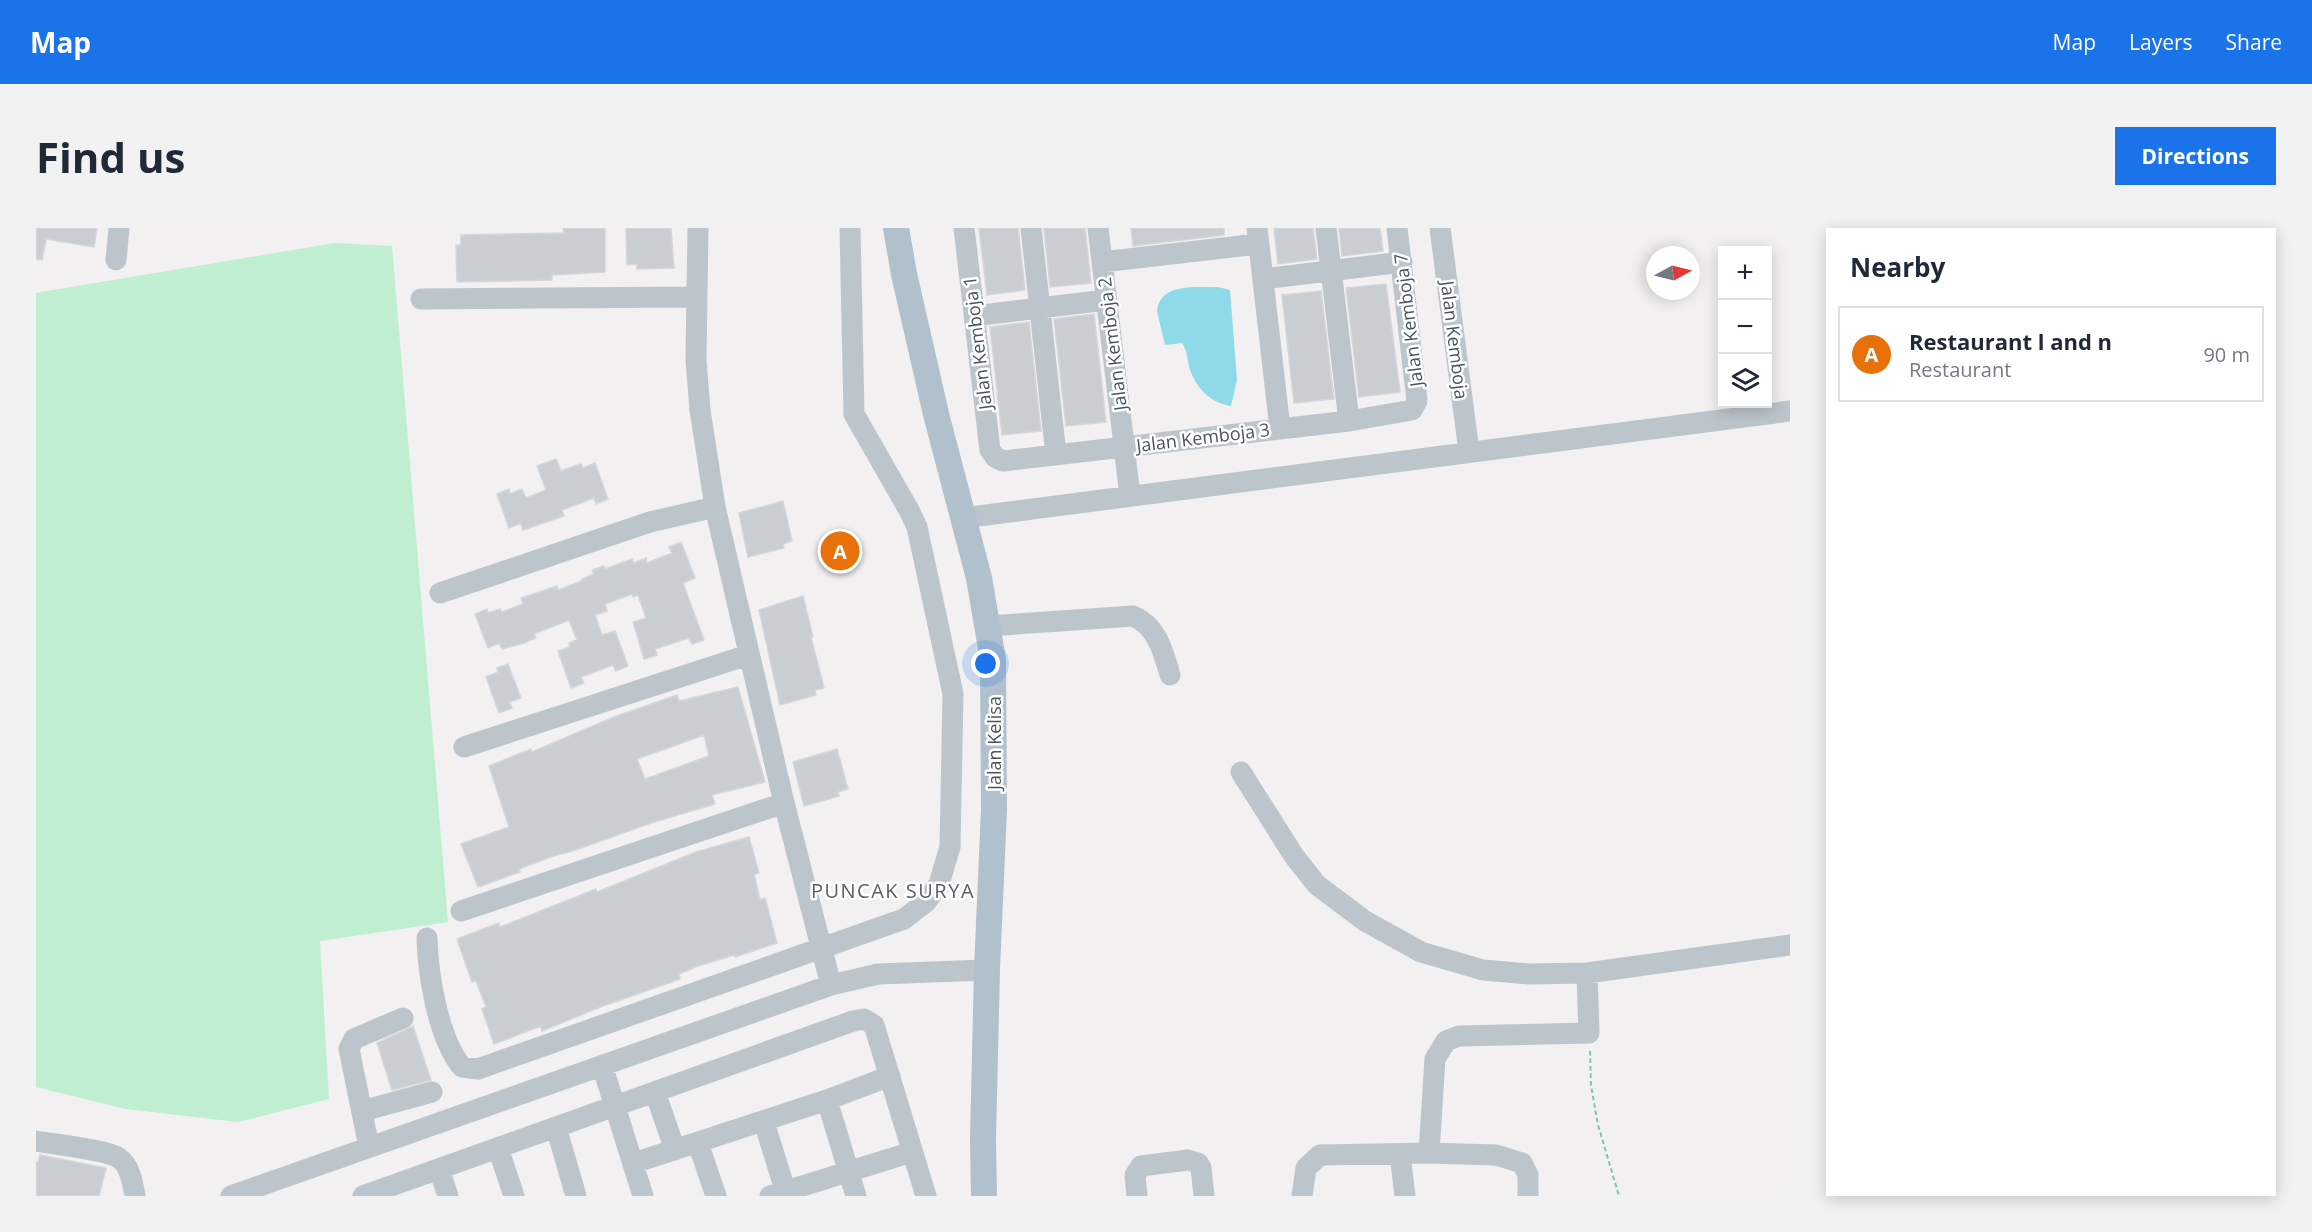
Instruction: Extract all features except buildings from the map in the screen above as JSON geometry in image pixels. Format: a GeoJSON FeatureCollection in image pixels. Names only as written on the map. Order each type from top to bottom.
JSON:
{"type":"FeatureCollection","features":[{"type":"Feature","properties":{"kind":"main road","name":"Jalan Kelisa"},"geometry":{"type":"LineString","coordinates":[[896,228],[904,274],[936,414],[988,626],[994,681],[994,809],[987,970],[986,1194]]}},
{"type":"Feature","properties":{"kind":"street"},"geometry":{"type":"LineString","coordinates":[[116,260],[119,228]]}},
{"type":"Feature","properties":{"kind":"street"},"geometry":{"type":"LineString","coordinates":[[698,228],[696,360],[700,410],[715,507],[748,655],[831,986]]}},
{"type":"Feature","properties":{"kind":"street"},"geometry":{"type":"LineString","coordinates":[[427,938],[428,970],[448,1043],[454,1058],[462,1067],[478,1069],[904,919],[926,902],[939,884],[950,847],[953,694],[950,670],[917,527],[854,414],[850,228]]}},
{"type":"Feature","properties":{"kind":"street","name":"Jalan Kemboja 1"},"geometry":{"type":"LineString","coordinates":[[964,228],[990,450],[995,457]]}},
{"type":"Feature","properties":{"kind":"street"},"geometry":{"type":"LineString","coordinates":[[1031,228],[1056,455]]}},
{"type":"Feature","properties":{"kind":"street","name":"Jalan Kemboja 2"},"geometry":{"type":"LineString","coordinates":[[1098,228],[1130,496]]}},
{"type":"Feature","properties":{"kind":"street"},"geometry":{"type":"LineString","coordinates":[[1326,228],[1349,421]]}},
{"type":"Feature","properties":{"kind":"street","name":"Jalan Kemboja 7"},"geometry":{"type":"LineString","coordinates":[[1397,228],[1417,401],[1412,410]]}},
{"type":"Feature","properties":{"kind":"street","name":"Jalan Kemboja"},"geometry":{"type":"LineString","coordinates":[[1440,228],[1469,452]]}},
{"type":"Feature","properties":{"kind":"street"},"geometry":{"type":"LineString","coordinates":[[1102,262],[1258,236],[1280,428]]}},
{"type":"Feature","properties":{"kind":"street"},"geometry":{"type":"LineString","coordinates":[[1263,279],[1402,262]]}},
{"type":"Feature","properties":{"kind":"street"},"geometry":{"type":"LineString","coordinates":[[422,299],[696,297]]}},
{"type":"Feature","properties":{"kind":"street"},"geometry":{"type":"LineString","coordinates":[[974,316],[1106,300]]}},
{"type":"Feature","properties":{"kind":"street","name":"Jalan Kemboja 3"},"geometry":{"type":"LineString","coordinates":[[995,457],[1003,460],[1056,455],[1349,421],[1412,410]]}},
{"type":"Feature","properties":{"kind":"street"},"geometry":{"type":"LineString","coordinates":[[963,518],[1790,411]]}},
{"type":"Feature","properties":{"kind":"street"},"geometry":{"type":"LineString","coordinates":[[440,593],[650,522],[715,507]]}},
{"type":"Feature","properties":{"kind":"street"},"geometry":{"type":"LineString","coordinates":[[988,626],[1132,615],[1147,623],[1154,632],[1163,651],[1170,675]]}},
{"type":"Feature","properties":{"kind":"street"},"geometry":{"type":"LineString","coordinates":[[464,747],[748,655]]}},
{"type":"Feature","properties":{"kind":"street"},"geometry":{"type":"LineString","coordinates":[[1241,772],[1294,855],[1317,885],[1365,921],[1421,952],[1483,970],[1529,974],[1587,974],[1790,945]]}},
{"type":"Feature","properties":{"kind":"street"},"geometry":{"type":"LineString","coordinates":[[461,911],[784,803]]}},
{"type":"Feature","properties":{"kind":"street"},"geometry":{"type":"LineString","coordinates":[[231,1196],[252,1192],[369,1147],[831,986],[878,974],[987,970]]}},
{"type":"Feature","properties":{"kind":"street"},"geometry":{"type":"LineString","coordinates":[[1429,1153],[1436,1059],[1446,1041],[1459,1036],[1589,1033],[1587,974]]}},
{"type":"Feature","properties":{"kind":"street"},"geometry":{"type":"LineString","coordinates":[[369,1147],[349,1049],[354,1039],[403,1018]]}},
{"type":"Feature","properties":{"kind":"street"},"geometry":{"type":"LineString","coordinates":[[363,1196],[385,1192],[439,1169],[864,1019],[874,1025],[926,1196]]}},
{"type":"Feature","properties":{"kind":"street"},"geometry":{"type":"LineString","coordinates":[[602,1065],[613,1107],[634,1163],[643,1196]]}},
{"type":"Feature","properties":{"kind":"street"},"geometry":{"type":"LineString","coordinates":[[634,1163],[764,1122],[890,1076]]}},
{"type":"Feature","properties":{"kind":"street"},"geometry":{"type":"LineString","coordinates":[[362,1111],[432,1092]]}},
{"type":"Feature","properties":{"kind":"street"},"geometry":{"type":"LineString","coordinates":[[655,1092],[675,1150]]}},
{"type":"Feature","properties":{"kind":"street"},"geometry":{"type":"LineString","coordinates":[[827,1100],[856,1196]]}},
{"type":"Feature","properties":{"kind":"street"},"geometry":{"type":"LineString","coordinates":[[764,1122],[780,1194],[912,1152]]}},
{"type":"Feature","properties":{"kind":"street"},"geometry":{"type":"LineString","coordinates":[[556,1127],[576,1196]]}},
{"type":"Feature","properties":{"kind":"street"},"geometry":{"type":"LineString","coordinates":[[36,1141],[105,1153],[120,1158],[131,1175],[135,1196]]}},
{"type":"Feature","properties":{"kind":"street"},"geometry":{"type":"LineString","coordinates":[[698,1143],[716,1196]]}},
{"type":"Feature","properties":{"kind":"street"},"geometry":{"type":"LineString","coordinates":[[498,1148],[514,1196]]}},
{"type":"Feature","properties":{"kind":"street"},"geometry":{"type":"LineString","coordinates":[[1302,1196],[1306,1168],[1320,1155],[1429,1153],[1496,1155],[1522,1163],[1527,1175],[1528,1196]]}},
{"type":"Feature","properties":{"kind":"street"},"geometry":{"type":"LineString","coordinates":[[1400,1154],[1405,1196]]}},
{"type":"Feature","properties":{"kind":"street"},"geometry":{"type":"LineString","coordinates":[[1137,1196],[1135,1175],[1141,1166],[1188,1160],[1198,1163],[1201,1168],[1204,1196]]}},
{"type":"Feature","properties":{"kind":"street"},"geometry":{"type":"LineString","coordinates":[[439,1169],[448,1196]]}},
{"type":"Feature","properties":{"kind":"path"},"geometry":{"type":"LineString","coordinates":[[1589,1033],[1591,1084],[1596,1116],[1618,1196]]}},
{"type":"Feature","properties":{"kind":"green space"},"geometry":{"type":"Polygon","coordinates":[[[335,243],[392,246],[448,922],[320,941],[329,1099],[238,1122],[126,1109],[36,1087],[36,293],[335,243]]]}},
{"type":"Feature","properties":{"kind":"water"},"geometry":{"type":"Polygon","coordinates":[[[1191,287],[1218,287],[1230,290],[1237,380],[1231,406],[1217,402],[1201,389],[1190,370],[1182,343],[1165,345],[1157,311],[1165,295],[1172,291],[1191,287]]]}},
{"type":"Feature","properties":{"kind":"place","name":"Restaurant l and n"},"geometry":{"type":"Point","coordinates":[840,551]}},
{"type":"Feature","properties":{"kind":"district","name":"PUNCAK SURYA"},"geometry":{"type":"Point","coordinates":[893,890]}}]}
